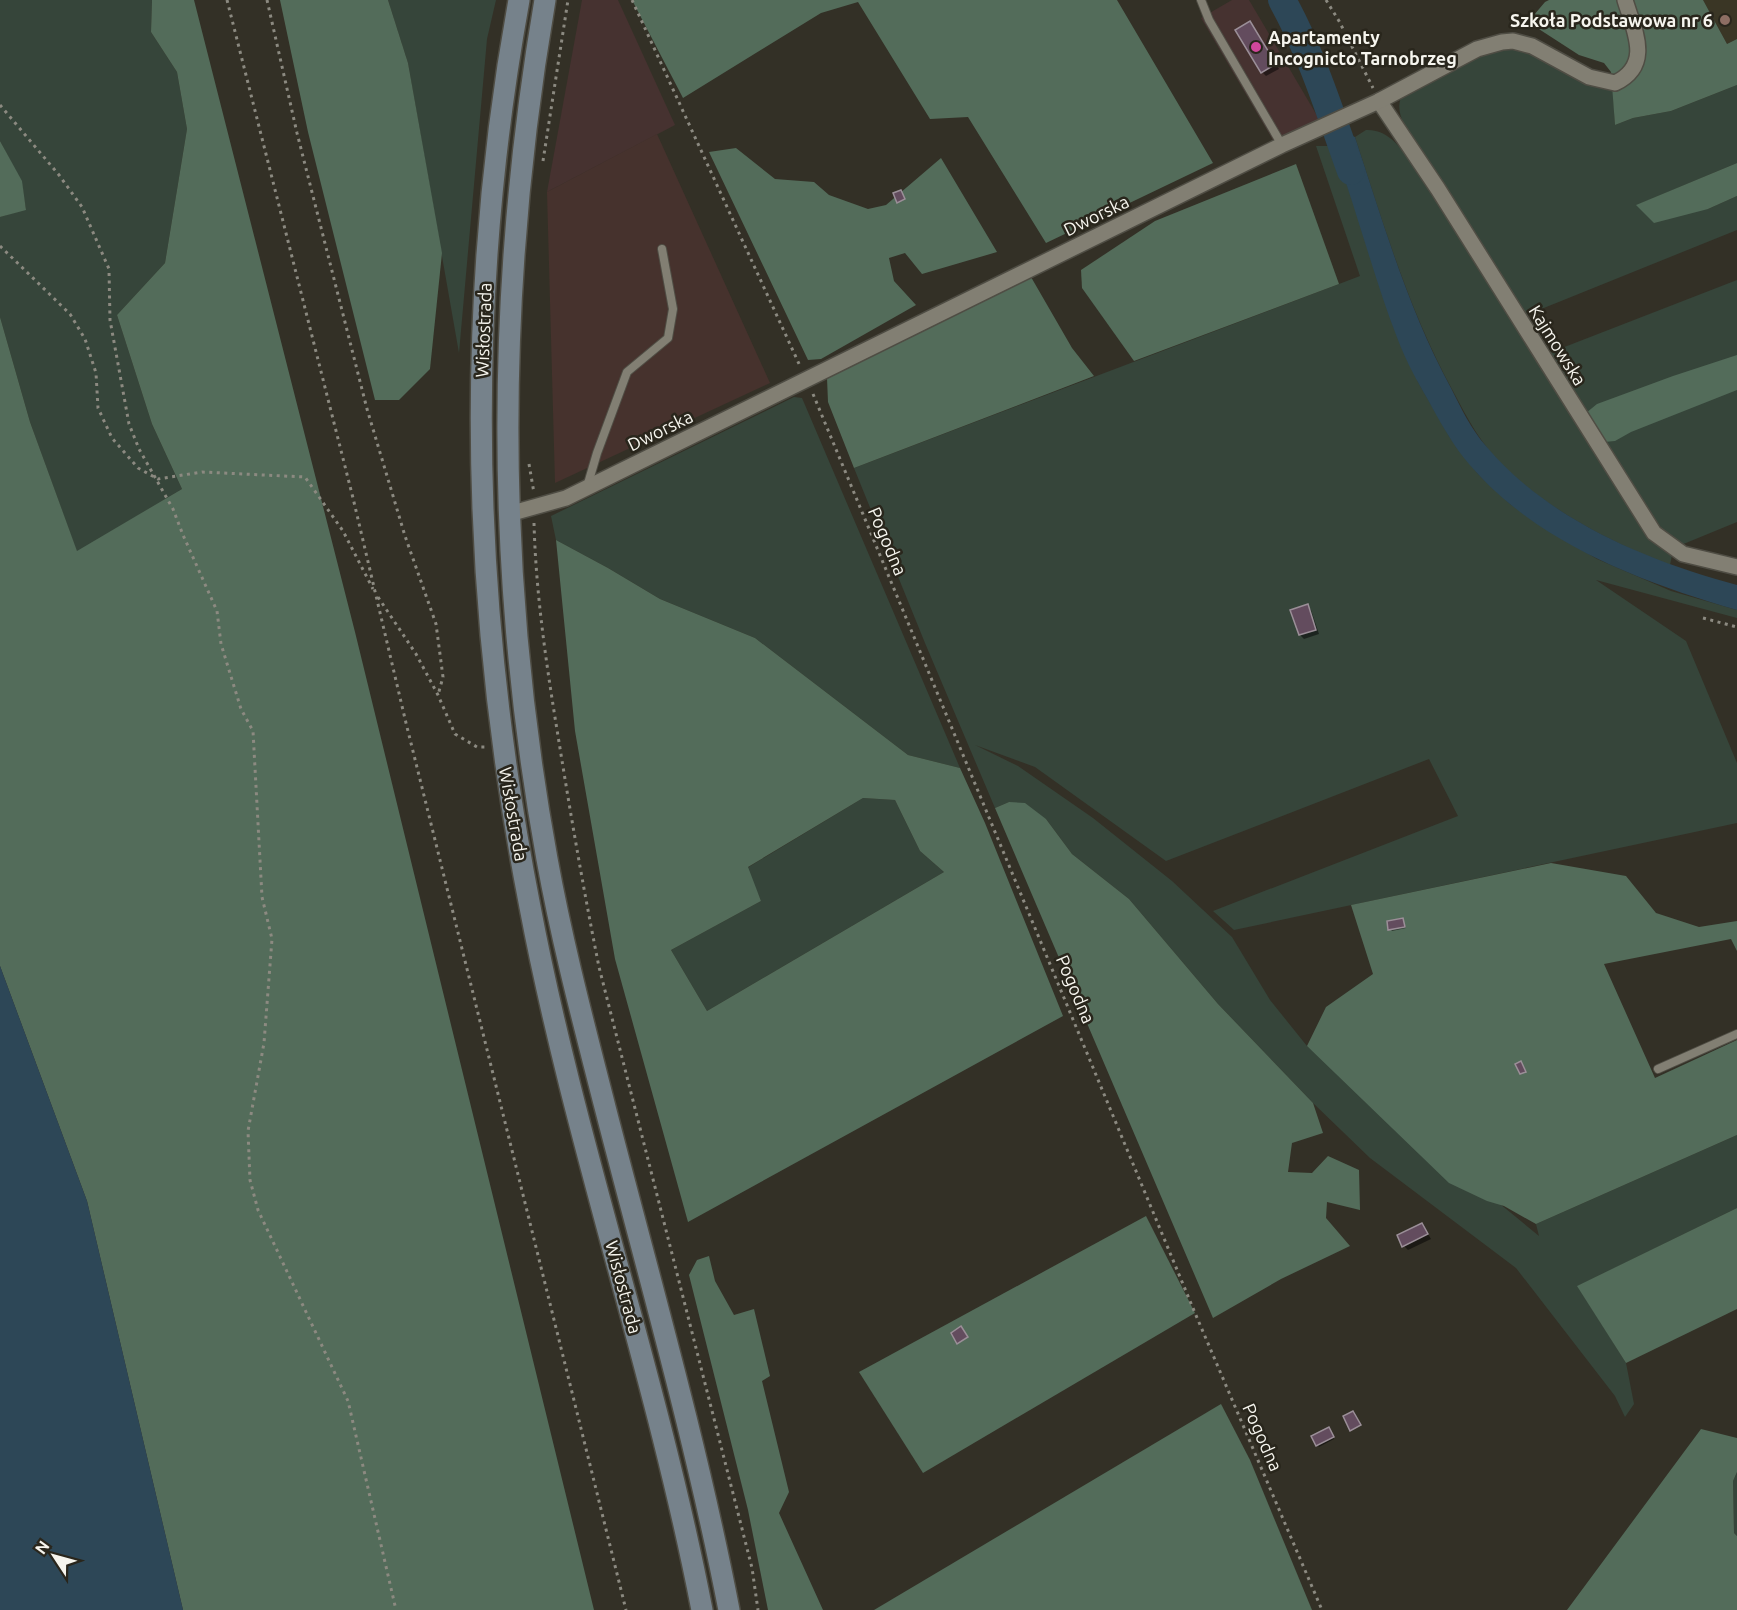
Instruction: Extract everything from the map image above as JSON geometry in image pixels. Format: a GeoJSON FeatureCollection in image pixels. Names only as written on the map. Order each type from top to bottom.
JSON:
{"type":"FeatureCollection","features":[{"type":"Feature","properties":{"kind":"main road","name":"Wisłostrada"},"geometry":{"type":"LineString","coordinates":[[519,0],[497,146],[486,271],[481,379],[481,481],[488,615],[502,746],[530,909],[555,1020],[660,1424],[702,1610]]}},
{"type":"Feature","properties":{"kind":"main road","name":"Wisłostrada"},"geometry":{"type":"LineString","coordinates":[[545,0],[521,162],[511,296],[507,414],[509,514],[521,687],[547,859],[585,1028],[701,1477],[729,1610]]}},
{"type":"Feature","properties":{"kind":"main road"},"geometry":{"type":"LineString","coordinates":[[483,517],[509,514]]}},
{"type":"Feature","properties":{"kind":"street","name":"Dworska"},"geometry":{"type":"LineString","coordinates":[[509,514],[566,498],[1282,145],[1379,101],[1477,49],[1513,41],[1532,46],[1589,77],[1615,83],[1630,74],[1639,52],[1625,0]]}},
{"type":"Feature","properties":{"kind":"street","name":"Kajmowska"},"geometry":{"type":"LineString","coordinates":[[1379,101],[1438,189],[1654,533],[1683,555],[1737,567]]}},
{"type":"Feature","properties":{"kind":"lane"},"geometry":{"type":"LineString","coordinates":[[1201,0],[1209,20],[1282,145]]}},
{"type":"Feature","properties":{"kind":"lane"},"geometry":{"type":"LineString","coordinates":[[586,488],[627,372],[668,338],[673,309],[662,249]]}},
{"type":"Feature","properties":{"kind":"lane"},"geometry":{"type":"LineString","coordinates":[[1659,1069],[1737,1034]]}},
{"type":"Feature","properties":{"kind":"path"},"geometry":{"type":"LineString","coordinates":[[227,0],[626,1610]]}},
{"type":"Feature","properties":{"kind":"path"},"geometry":{"type":"LineString","coordinates":[[267,0],[297,133],[367,408],[405,536],[436,624],[443,677],[438,694]]}},
{"type":"Feature","properties":{"kind":"path"},"geometry":{"type":"LineString","coordinates":[[543,165],[568,0]]}},
{"type":"Feature","properties":{"kind":"path","name":"Pogodna"},"geometry":{"type":"LineString","coordinates":[[632,0],[806,379],[1199,1323],[1322,1610]]}},
{"type":"Feature","properties":{"kind":"path"},"geometry":{"type":"LineString","coordinates":[[1326,0],[1344,30],[1379,101]]}},
{"type":"Feature","properties":{"kind":"path"},"geometry":{"type":"LineString","coordinates":[[0,105],[59,175],[82,207],[109,269],[110,320],[129,424],[139,449],[173,509],[217,611],[221,644],[241,709],[254,731],[262,897],[272,939],[264,1043],[248,1131],[250,1180],[258,1210],[348,1401],[396,1610]]}},
{"type":"Feature","properties":{"kind":"path"},"geometry":{"type":"LineString","coordinates":[[0,246],[70,314],[85,339],[96,373],[98,408],[112,438],[138,468],[158,479],[202,472],[305,477],[343,531],[376,595],[416,654],[438,694],[455,734],[477,747],[502,746]]}},
{"type":"Feature","properties":{"kind":"path"},"geometry":{"type":"LineString","coordinates":[[528,460],[534,488],[535,565],[547,664],[585,899],[599,967],[747,1545],[759,1610]]}},
{"type":"Feature","properties":{"kind":"path"},"geometry":{"type":"LineString","coordinates":[[1703,618],[1737,627]]}},
{"type":"Feature","properties":{"kind":"shaded area"},"geometry":{"type":"Polygon","coordinates":[[[582,0],[618,0],[675,125],[547,192],[582,0]]]}},
{"type":"Feature","properties":{"kind":"shaded area"},"geometry":{"type":"Polygon","coordinates":[[[1232,0],[1249,0],[1319,119],[1274,142],[1201,18],[1232,0]]]}},
{"type":"Feature","properties":{"kind":"shaded area","name":"Szkoła Podstawowa nr 6"},"geometry":{"type":"Polygon","coordinates":[[[1703,0],[1737,0],[1737,39],[1727,44],[1703,0]]]}},
{"type":"Feature","properties":{"kind":"shaded area"},"geometry":{"type":"Polygon","coordinates":[[[657,134],[770,383],[555,483],[547,192],[657,134]]]}},
{"type":"Feature","properties":{"kind":"green space"},"geometry":{"type":"Polygon","coordinates":[[[0,0],[152,0],[151,32],[177,72],[187,129],[165,263],[117,315],[152,424],[182,489],[77,552],[30,422],[0,317],[0,217],[26,209],[21,181],[0,141],[0,0]]]}},
{"type":"Feature","properties":{"kind":"green space"},"geometry":{"type":"Polygon","coordinates":[[[152,0],[194,0],[355,632],[594,1610],[183,1610],[87,1201],[0,966],[0,317],[30,422],[77,551],[182,489],[152,424],[117,315],[165,263],[187,129],[177,72],[151,32],[152,0]]]}},
{"type":"Feature","properties":{"kind":"green space"},"geometry":{"type":"Polygon","coordinates":[[[280,0],[388,0],[408,63],[442,253],[430,369],[399,400],[375,400],[308,132],[280,0]]]}},
{"type":"Feature","properties":{"kind":"green space"},"geometry":{"type":"Polygon","coordinates":[[[388,0],[496,0],[487,39],[459,353],[408,63],[388,0]]]}},
{"type":"Feature","properties":{"kind":"green space"},"geometry":{"type":"Polygon","coordinates":[[[632,0],[1117,0],[1213,163],[1046,243],[968,117],[930,119],[858,2],[821,13],[683,98],[632,0]]]}},
{"type":"Feature","properties":{"kind":"green space"},"geometry":{"type":"Polygon","coordinates":[[[1549,0],[1703,0],[1727,44],[1737,39],[1737,85],[1671,111],[1633,118],[1615,125],[1611,72],[1604,63],[1579,55],[1528,22],[1549,0]]]}},
{"type":"Feature","properties":{"kind":"green space"},"geometry":{"type":"Polygon","coordinates":[[[1503,48],[1531,52],[1597,87],[1613,90],[1615,125],[1633,118],[1671,111],[1737,85],[1737,163],[1637,205],[1708,209],[1737,196],[1737,230],[1524,316],[1411,137],[1402,120],[1399,108],[1406,91],[1485,54],[1503,48]]]}},
{"type":"Feature","properties":{"kind":"green space"},"geometry":{"type":"Polygon","coordinates":[[[1366,130],[1382,133],[1401,148],[1631,510],[1653,539],[1672,555],[1670,565],[1626,547],[1560,511],[1520,482],[1495,458],[1481,440],[1437,361],[1398,266],[1355,137],[1366,130]]]}},
{"type":"Feature","properties":{"kind":"green space"},"geometry":{"type":"Polygon","coordinates":[[[0,141],[22,181],[26,210],[0,217],[0,141]]]}},
{"type":"Feature","properties":{"kind":"green space"},"geometry":{"type":"Polygon","coordinates":[[[1316,146],[1333,146],[1418,382],[1449,436],[1477,473],[1510,504],[1597,559],[1671,591],[1737,610],[1737,618],[1596,580],[1686,641],[1737,763],[1737,823],[1234,930],[1213,911],[1458,816],[1429,759],[1166,861],[1035,767],[975,745],[1018,766],[1093,818],[1172,881],[1232,937],[1270,1000],[1307,1046],[1539,1236],[1536,1224],[1737,1135],[1737,1208],[1578,1286],[1626,1363],[1634,1404],[1625,1417],[1615,1396],[1516,1268],[1370,1158],[1313,1103],[1218,1004],[1129,899],[1072,854],[1046,819],[1009,802],[995,808],[854,468],[1360,276],[1316,146]]]}},
{"type":"Feature","properties":{"kind":"green space"},"geometry":{"type":"Polygon","coordinates":[[[736,148],[775,179],[814,182],[829,195],[868,209],[886,205],[941,158],[997,252],[922,274],[905,253],[889,258],[894,281],[916,305],[821,359],[808,360],[709,152],[736,148]]]}},
{"type":"Feature","properties":{"kind":"green space"},"geometry":{"type":"Polygon","coordinates":[[[1737,163],[1737,196],[1708,209],[1654,223],[1636,205],[1737,163]]]}},
{"type":"Feature","properties":{"kind":"green space"},"geometry":{"type":"Polygon","coordinates":[[[1296,164],[1339,284],[1134,361],[1082,288],[1081,270],[1155,221],[1296,164]]]}},
{"type":"Feature","properties":{"kind":"green space"},"geometry":{"type":"Polygon","coordinates":[[[1031,277],[1072,348],[1094,376],[854,468],[828,402],[827,378],[1031,277]]]}},
{"type":"Feature","properties":{"kind":"green space"},"geometry":{"type":"Polygon","coordinates":[[[1737,280],[1737,522],[1681,545],[1665,533],[1652,515],[1549,353],[1737,280]]]}},
{"type":"Feature","properties":{"kind":"green space"},"geometry":{"type":"Polygon","coordinates":[[[1737,355],[1737,390],[1631,432],[1615,441],[1604,442],[1586,413],[1597,404],[1737,355]]]}},
{"type":"Feature","properties":{"kind":"green space"},"geometry":{"type":"Polygon","coordinates":[[[794,397],[802,398],[960,768],[908,755],[755,638],[660,599],[556,540],[551,516],[794,397]]]}},
{"type":"Feature","properties":{"kind":"green space"},"geometry":{"type":"Polygon","coordinates":[[[556,540],[660,599],[755,638],[908,755],[960,768],[985,823],[1063,1016],[688,1222],[615,959],[575,731],[556,540]],[[863,798],[748,867],[761,901],[671,950],[707,1011],[944,872],[920,851],[895,800],[863,798]]]}},
{"type":"Feature","properties":{"kind":"green space"},"geometry":{"type":"Polygon","coordinates":[[[863,798],[895,800],[920,851],[944,872],[707,1011],[671,950],[761,901],[747,868],[863,798]]]}},
{"type":"Feature","properties":{"kind":"green space"},"geometry":{"type":"Polygon","coordinates":[[[1009,802],[1025,803],[1046,819],[1072,854],[1129,899],[1218,1004],[1313,1103],[1323,1133],[1292,1143],[1288,1172],[1312,1173],[1328,1156],[1359,1170],[1360,1210],[1327,1202],[1326,1218],[1350,1246],[1281,1279],[1213,1318],[995,808],[1009,802]]]}},
{"type":"Feature","properties":{"kind":"green space"},"geometry":{"type":"Polygon","coordinates":[[[1551,863],[1626,876],[1656,913],[1699,927],[1737,921],[1737,951],[1731,939],[1604,964],[1655,1078],[1737,1040],[1737,1135],[1536,1224],[1504,1206],[1487,1201],[1449,1183],[1307,1046],[1326,1007],[1373,974],[1351,905],[1551,863]]]}},
{"type":"Feature","properties":{"kind":"green space"},"geometry":{"type":"Polygon","coordinates":[[[1737,1208],[1737,1309],[1626,1363],[1577,1286],[1737,1208]]]}},
{"type":"Feature","properties":{"kind":"green space"},"geometry":{"type":"Polygon","coordinates":[[[1146,1216],[1195,1313],[923,1473],[859,1372],[1146,1216]]]}},
{"type":"Feature","properties":{"kind":"green space"},"geometry":{"type":"Polygon","coordinates":[[[709,1256],[715,1281],[734,1315],[754,1309],[770,1376],[762,1381],[789,1492],[779,1513],[823,1610],[768,1610],[748,1510],[689,1275],[697,1260],[709,1256]]]}},
{"type":"Feature","properties":{"kind":"green space"},"geometry":{"type":"Polygon","coordinates":[[[1221,1404],[1250,1460],[1312,1610],[874,1610],[1221,1404]]]}},
{"type":"Feature","properties":{"kind":"green space"},"geometry":{"type":"Polygon","coordinates":[[[1701,1429],[1737,1438],[1737,1472],[1733,1481],[1734,1533],[1737,1536],[1737,1610],[1567,1610],[1701,1429]]]}},
{"type":"Feature","properties":{"kind":"green space"},"geometry":{"type":"Polygon","coordinates":[[[1737,1472],[1737,1536],[1734,1533],[1733,1481],[1737,1472]]]}},
{"type":"Feature","properties":{"kind":"water"},"geometry":{"type":"Polygon","coordinates":[[[1343,133],[1355,137],[1397,265],[1422,327],[1463,411],[1486,446],[1511,472],[1568,516],[1634,550],[1737,585],[1737,610],[1662,586],[1588,554],[1521,513],[1491,487],[1464,458],[1445,430],[1416,378],[1389,316],[1333,146],[1338,135],[1343,133]]]}},
{"type":"Feature","properties":{"kind":"water"},"geometry":{"type":"Polygon","coordinates":[[[0,966],[87,1201],[183,1610],[0,1610],[0,966]]]}},
{"type":"Feature","properties":{"kind":"building","name":"Apartamenty Incognicto Tarnobrzeg"},"geometry":{"type":"Polygon","coordinates":[[[1250,21],[1276,64],[1261,73],[1235,30],[1250,21]]]}},
{"type":"Feature","properties":{"kind":"building"},"geometry":{"type":"Polygon","coordinates":[[[901,190],[905,199],[897,203],[893,193],[901,190]]]}},
{"type":"Feature","properties":{"kind":"building"},"geometry":{"type":"Polygon","coordinates":[[[1308,604],[1316,630],[1299,635],[1290,610],[1308,604]]]}},
{"type":"Feature","properties":{"kind":"building"},"geometry":{"type":"Polygon","coordinates":[[[1403,918],[1405,927],[1388,930],[1387,921],[1403,918]]]}},
{"type":"Feature","properties":{"kind":"building"},"geometry":{"type":"Polygon","coordinates":[[[1521,1061],[1526,1072],[1520,1074],[1515,1064],[1521,1061]]]}},
{"type":"Feature","properties":{"kind":"building"},"geometry":{"type":"Polygon","coordinates":[[[1422,1223],[1428,1234],[1402,1247],[1397,1235],[1422,1223]]]}},
{"type":"Feature","properties":{"kind":"building"},"geometry":{"type":"Polygon","coordinates":[[[961,1326],[968,1337],[957,1344],[951,1333],[961,1326]]]}},
{"type":"Feature","properties":{"kind":"building"},"geometry":{"type":"Polygon","coordinates":[[[1353,1411],[1361,1425],[1350,1431],[1343,1416],[1353,1411]]]}},
{"type":"Feature","properties":{"kind":"building"},"geometry":{"type":"Polygon","coordinates":[[[1329,1427],[1334,1437],[1316,1446],[1311,1436],[1329,1427]]]}},
{"type":"Feature","properties":{"kind":"waterway"},"geometry":{"type":"LineString","coordinates":[[1282,0],[1311,63],[1351,171]]}},
{"type":"Feature","properties":{"kind":"place","name":"Szkoła Podstawowa nr 6"},"geometry":{"type":"Point","coordinates":[1725,20]}},
{"type":"Feature","properties":{"kind":"place","name":"Apartamenty Incognicto Tarnobrzeg"},"geometry":{"type":"Point","coordinates":[1256,47]}}]}
